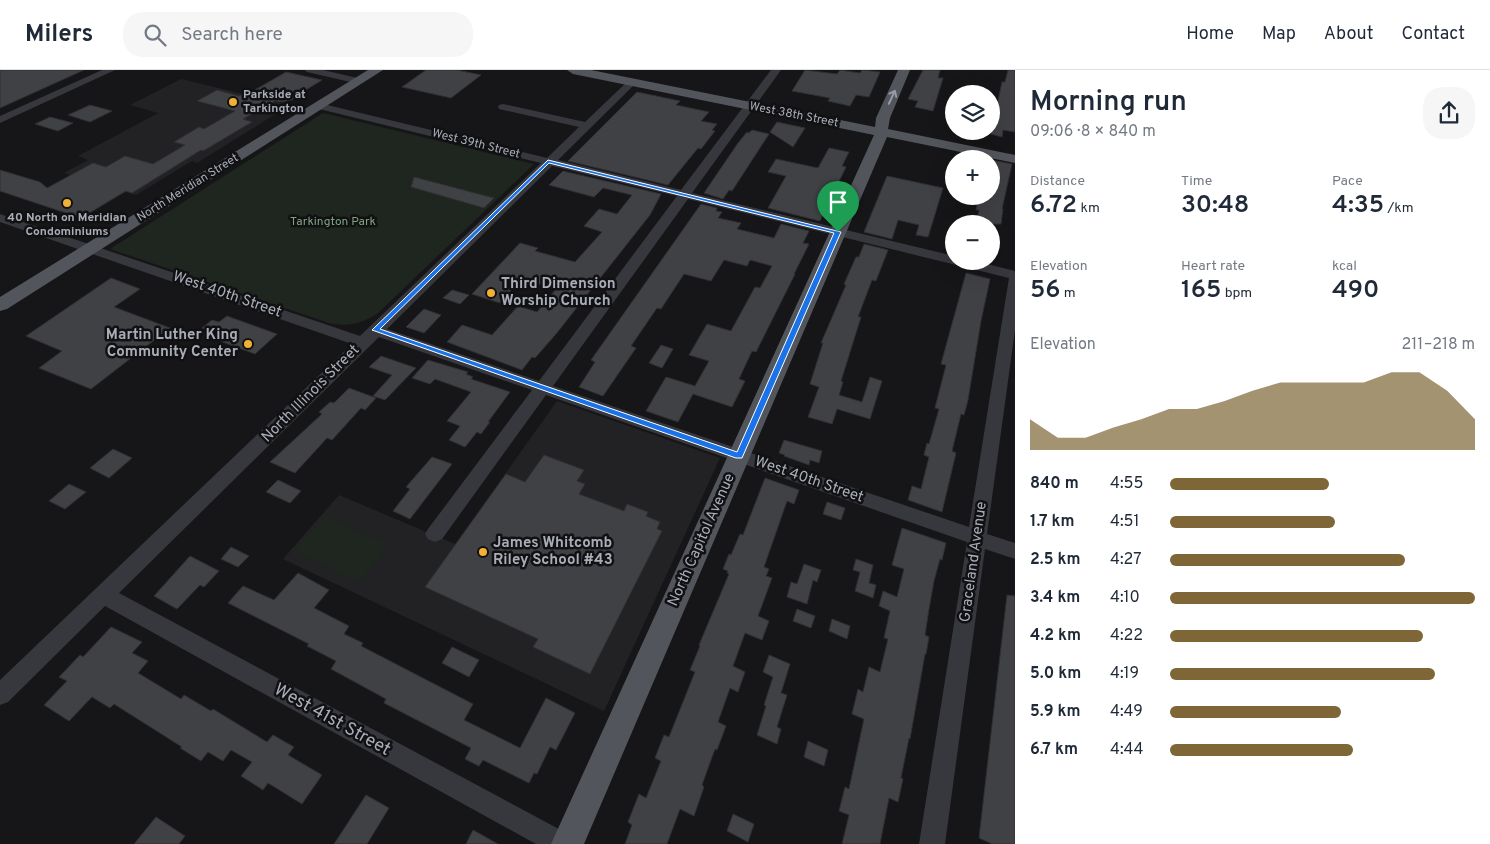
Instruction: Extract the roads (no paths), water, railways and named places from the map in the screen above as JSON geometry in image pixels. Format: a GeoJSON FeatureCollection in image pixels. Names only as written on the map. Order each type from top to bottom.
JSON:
{"type":"FeatureCollection","features":[{"type":"Feature","properties":{"kind":"main road","name":"North Meridian Street"},"geometry":{"type":"LineString","coordinates":[[0,305],[376,70]]}},
{"type":"Feature","properties":{"kind":"main road","name":"West 38th Street"},"geometry":{"type":"LineString","coordinates":[[573,70],[637,76]]}},
{"type":"Feature","properties":{"kind":"main road","name":"West 38th Street"},"geometry":{"type":"LineString","coordinates":[[611,70],[1015,159]]}},
{"type":"Feature","properties":{"kind":"main road","name":"North Capitol Avenue"},"geometry":{"type":"LineString","coordinates":[[567,844],[880,138],[881,128],[904,70]]}},
{"type":"Feature","properties":{"kind":"main road","name":"West 38th Street"},"geometry":{"type":"LineString","coordinates":[[881,128],[1015,150]]}},
{"type":"Feature","properties":{"kind":"street"},"geometry":{"type":"LineString","coordinates":[[0,120],[110,70]]}},
{"type":"Feature","properties":{"kind":"street"},"geometry":{"type":"LineString","coordinates":[[310,70],[359,81]]}},
{"type":"Feature","properties":{"kind":"street"},"geometry":{"type":"LineString","coordinates":[[435,534],[776,70]]}},
{"type":"Feature","properties":{"kind":"street","name":"North Illinois Street"},"geometry":{"type":"LineString","coordinates":[[0,695],[637,76]]}},
{"type":"Feature","properties":{"kind":"street","name":"West 39th Street"},"geometry":{"type":"LineString","coordinates":[[319,106],[945,259]]}},
{"type":"Feature","properties":{"kind":"street"},"geometry":{"type":"LineString","coordinates":[[503,107],[585,125]]}},
{"type":"Feature","properties":{"kind":"street","name":"West 40th Street"},"geometry":{"type":"LineString","coordinates":[[0,218],[91,249],[543,388],[1015,551]]}},
{"type":"Feature","properties":{"kind":"street","name":"West 39th Street"},"geometry":{"type":"LineString","coordinates":[[989,270],[1015,277]]}},
{"type":"Feature","properties":{"kind":"street","name":"Graceland Avenue"},"geometry":{"type":"LineString","coordinates":[[932,844],[1015,277]]}},
{"type":"Feature","properties":{"kind":"street","name":"West 41st Street"},"geometry":{"type":"LineString","coordinates":[[103,595],[560,844]]}},
{"type":"Feature","properties":{"kind":"place","name":"Parkside at Tarkington"},"geometry":{"type":"Point","coordinates":[233,102]}},
{"type":"Feature","properties":{"kind":"place","name":"40 North on Meridian Condominiums"},"geometry":{"type":"Point","coordinates":[67,203]}},
{"type":"Feature","properties":{"kind":"place","name":"Third Dimension Worship Church"},"geometry":{"type":"Point","coordinates":[491,293]}},
{"type":"Feature","properties":{"kind":"place","name":"Martin Luther King Community Center"},"geometry":{"type":"Point","coordinates":[248,344]}},
{"type":"Feature","properties":{"kind":"place","name":"James Whitcomb Riley School #43"},"geometry":{"type":"Point","coordinates":[483,552]}},
{"type":"Feature","properties":{"kind":"park label","name":"Tarkington Park"},"geometry":{"type":"Point","coordinates":[333,222]}}]}
